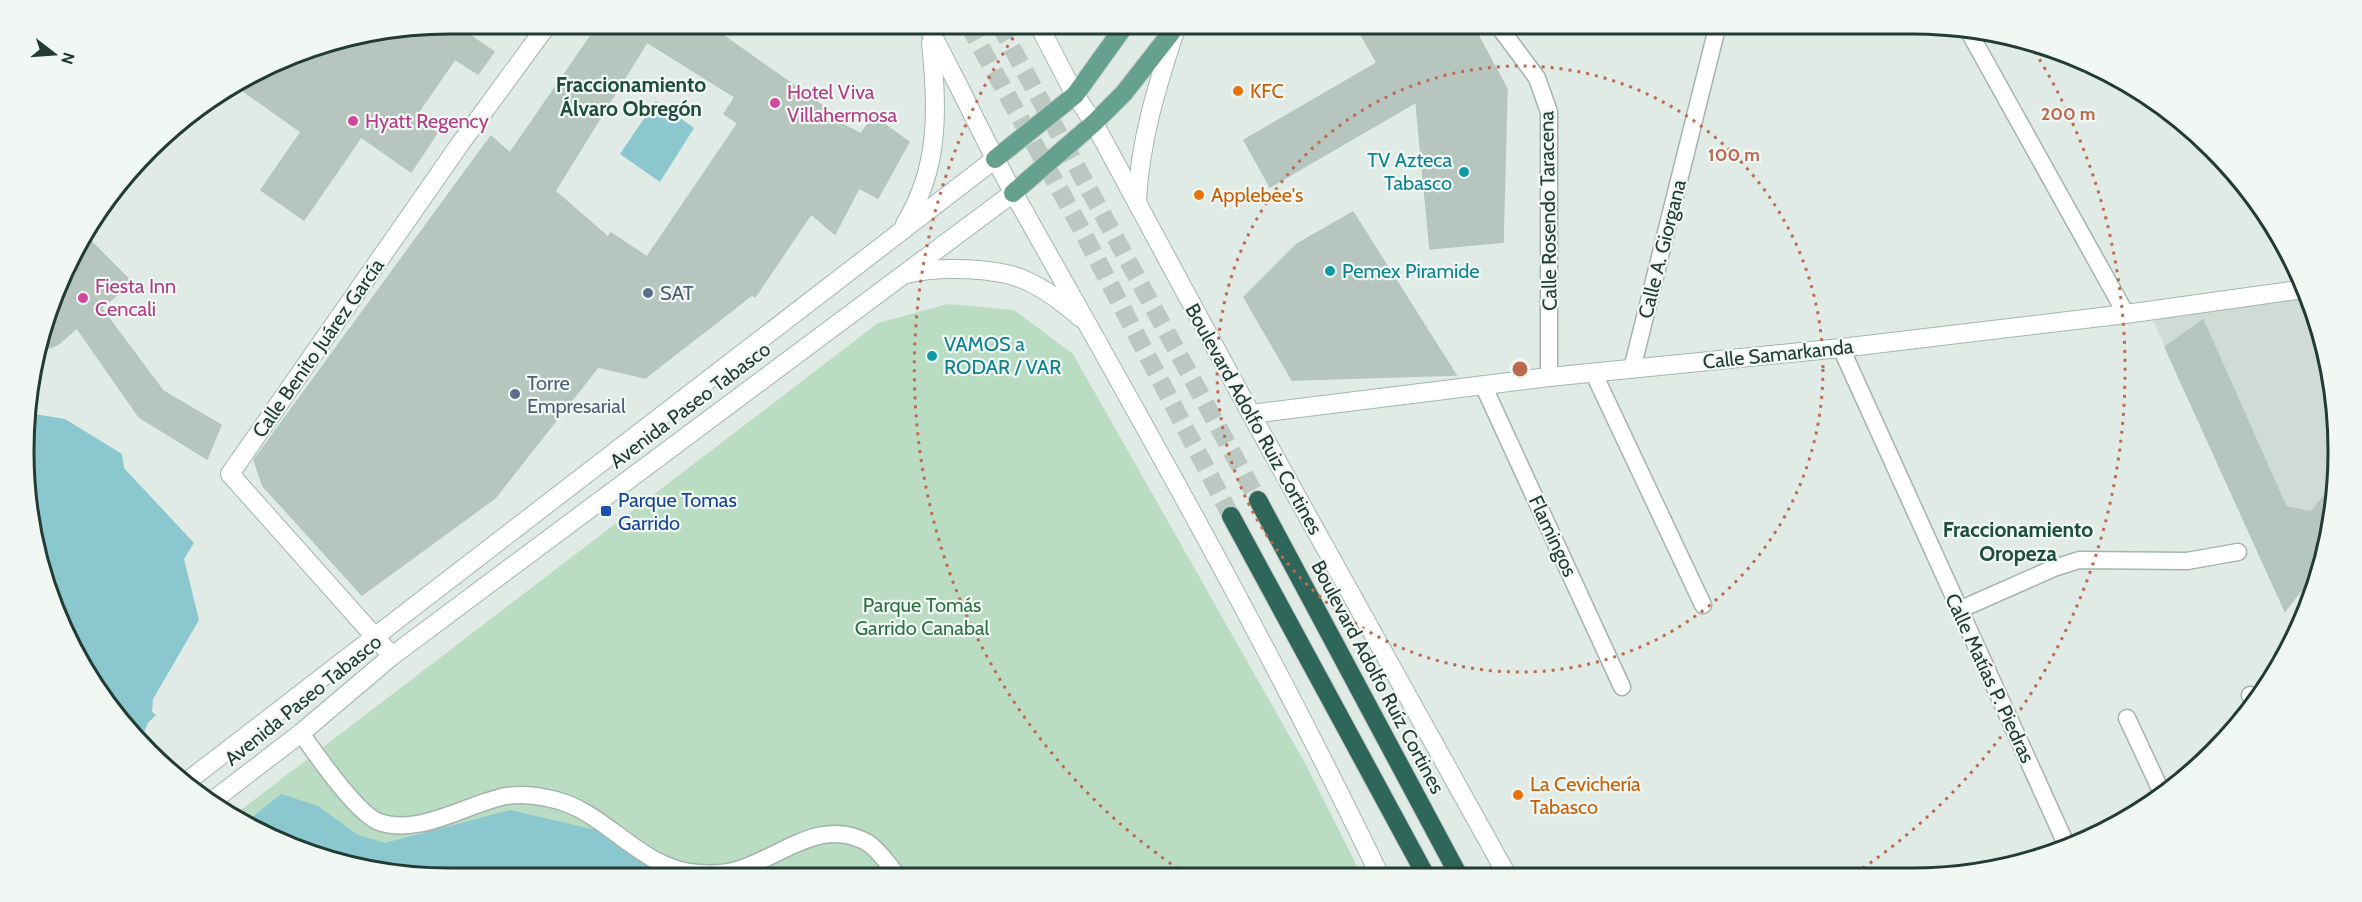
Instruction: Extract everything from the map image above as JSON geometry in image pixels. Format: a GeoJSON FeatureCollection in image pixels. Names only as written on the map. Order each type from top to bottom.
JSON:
{"type":"FeatureCollection","features":[{"type":"Feature","properties":{"kind":"highway","name":"Boulevard Adolfo Ruíz Cortines"},"geometry":{"type":"LineString","coordinates":[[1258,500],[1455,868]]}},
{"type":"Feature","properties":{"kind":"highway"},"geometry":{"type":"LineString","coordinates":[[1231,516],[1422,868]]}},
{"type":"Feature","properties":{"kind":"highway"},"geometry":{"type":"LineString","coordinates":[[1441,842],[1463,868]]}},
{"type":"Feature","properties":{"kind":"main road","name":"Calle Benito Juárez García"},"geometry":{"type":"LineString","coordinates":[[392,656],[375,634],[230,474],[460,144],[541,34]]}},
{"type":"Feature","properties":{"kind":"main road"},"geometry":{"type":"LineString","coordinates":[[900,232],[924,184],[934,139],[936,100],[929,34]]}},
{"type":"Feature","properties":{"kind":"main road"},"geometry":{"type":"LineString","coordinates":[[932,34],[994,159],[1090,326],[1316,741],[1376,868]]}},
{"type":"Feature","properties":{"kind":"main road","name":"Boulevard Adolfo Ruiz Cortines"},"geometry":{"type":"LineString","coordinates":[[1043,34],[1503,868]]}},
{"type":"Feature","properties":{"kind":"main road","name":"Avenida Paseo Tabasco"},"geometry":{"type":"LineString","coordinates":[[192,777],[1075,95],[1119,34]]}},
{"type":"Feature","properties":{"kind":"main road","name":"Avenida Paseo Tabasco"},"geometry":{"type":"LineString","coordinates":[[219,796],[301,733],[392,656],[1013,193],[1094,123],[1124,93],[1170,34]]}},
{"type":"Feature","properties":{"kind":"main road"},"geometry":{"type":"LineString","coordinates":[[1137,201],[1139,165],[1148,117],[1175,34]]}},
{"type":"Feature","properties":{"kind":"main road"},"geometry":{"type":"LineString","coordinates":[[902,275],[939,269],[998,274],[1024,279],[1042,288],[1090,326]]}},
{"type":"Feature","properties":{"kind":"main road","name":"Calle Samarkanda"},"geometry":{"type":"LineString","coordinates":[[1251,414],[1549,377],[1841,348],[2126,314],[2295,290]]}},
{"type":"Feature","properties":{"kind":"street","name":"Calle Rosendo Taracena"},"geometry":{"type":"LineString","coordinates":[[1504,34],[1537,78],[1547,103],[1549,377]]}},
{"type":"Feature","properties":{"kind":"street","name":"Calle A. Giorgana"},"geometry":{"type":"LineString","coordinates":[[1632,369],[1716,34]]}},
{"type":"Feature","properties":{"kind":"street"},"geometry":{"type":"LineString","coordinates":[[1973,40],[2126,314]]}},
{"type":"Feature","properties":{"kind":"street","name":"Calle Matías P. Piedras"},"geometry":{"type":"LineString","coordinates":[[1841,348],[2063,838]]}},
{"type":"Feature","properties":{"kind":"street"},"geometry":{"type":"LineString","coordinates":[[1594,374],[1703,605]]}},
{"type":"Feature","properties":{"kind":"street","name":"Flamingos"},"geometry":{"type":"LineString","coordinates":[[1483,385],[1622,687]]}},
{"type":"Feature","properties":{"kind":"street"},"geometry":{"type":"LineString","coordinates":[[1959,610],[2054,568],[2079,560],[2187,561],[2238,552]]}},
{"type":"Feature","properties":{"kind":"street"},"geometry":{"type":"LineString","coordinates":[[2127,718],[2159,786]]}},
{"type":"Feature","properties":{"kind":"street"},"geometry":{"type":"LineString","coordinates":[[301,733],[332,777],[375,821],[389,825],[412,824],[456,813],[493,799],[525,795],[570,804],[607,826],[644,856],[672,868]]}},
{"type":"Feature","properties":{"kind":"street"},"geometry":{"type":"LineString","coordinates":[[742,868],[808,837],[836,834],[869,844],[890,868]]}},
{"type":"Feature","properties":{"kind":"shaded area"},"geometry":{"type":"Polygon","coordinates":[[[2298,297],[2313,343],[2324,397],[2328,451],[2327,478],[2319,532],[2305,585],[2285,611],[2153,320],[2298,297]]]}},
{"type":"Feature","properties":{"kind":"green space","name":"Parque Tomás Garrido Canabal"},"geometry":{"type":"Polygon","coordinates":[[[948,304],[1014,310],[1073,354],[1306,765],[1358,868],[587,868],[567,852],[496,868],[424,867],[370,859],[317,845],[267,825],[240,810],[878,323],[948,304]]]}},
{"type":"Feature","properties":{"kind":"water"},"geometry":{"type":"Polygon","coordinates":[[[656,101],[694,128],[660,182],[620,154],[656,101]]]}},
{"type":"Feature","properties":{"kind":"water"},"geometry":{"type":"Polygon","coordinates":[[[36,414],[65,419],[122,454],[124,468],[194,543],[184,559],[199,620],[153,699],[152,712],[156,715],[148,723],[144,733],[121,705],[90,659],[66,610],[49,559],[38,505],[34,451],[36,414]]]}},
{"type":"Feature","properties":{"kind":"water"},"geometry":{"type":"Polygon","coordinates":[[[281,794],[318,806],[358,835],[385,843],[510,810],[609,833],[652,868],[451,868],[397,864],[317,845],[252,817],[281,794]]]}},
{"type":"Feature","properties":{"kind":"building","name":"Hyatt Regency"},"geometry":{"type":"Polygon","coordinates":[[[468,34],[494,52],[478,74],[455,59],[415,117],[437,133],[411,172],[361,137],[304,220],[261,190],[301,132],[242,90],[267,77],[317,57],[397,38],[468,34]]]}},
{"type":"Feature","properties":{"kind":"building"},"geometry":{"type":"Polygon","coordinates":[[[592,34],[721,34],[827,109],[824,115],[861,134],[873,116],[909,142],[878,198],[859,188],[835,234],[811,214],[755,297],[752,295],[645,378],[598,367],[495,498],[362,595],[263,486],[254,460],[491,136],[510,153],[592,34]],[[647,42],[555,191],[608,237],[611,233],[647,257],[738,123],[724,114],[735,97],[647,42]]]}},
{"type":"Feature","properties":{"kind":"building"},"geometry":{"type":"Polygon","coordinates":[[[1361,34],[1477,34],[1507,89],[1503,242],[1430,249],[1416,102],[1270,187],[1244,140],[1377,63],[1361,34]]]}},
{"type":"Feature","properties":{"kind":"building","name":"Pemex Piramide"},"geometry":{"type":"Polygon","coordinates":[[[1353,212],[1456,375],[1292,380],[1244,297],[1297,244],[1353,212]]]}},
{"type":"Feature","properties":{"kind":"building"},"geometry":{"type":"Polygon","coordinates":[[[91,241],[132,283],[101,308],[163,391],[221,425],[207,459],[139,417],[77,328],[57,345],[48,348],[66,292],[91,241]]]}},
{"type":"Feature","properties":{"kind":"building"},"geometry":{"type":"Polygon","coordinates":[[[2203,320],[2286,507],[2311,512],[2325,495],[2313,559],[2305,585],[2285,611],[2165,347],[2203,320]]]}},
{"type":"Feature","properties":{"kind":"tunnel"},"geometry":{"type":"LineString","coordinates":[[974,34],[1078,223],[1231,516]]}},
{"type":"Feature","properties":{"kind":"tunnel"},"geometry":{"type":"LineString","coordinates":[[1004,34],[1258,500]]}},
{"type":"Feature","properties":{"kind":"place","name":"KFC"},"geometry":{"type":"Point","coordinates":[1238,91]}},
{"type":"Feature","properties":{"kind":"place","name":"Hotel Viva Villahermosa"},"geometry":{"type":"Point","coordinates":[775,103]}},
{"type":"Feature","properties":{"kind":"place","name":"Hyatt Regency"},"geometry":{"type":"Point","coordinates":[353,121]}},
{"type":"Feature","properties":{"kind":"place","name":"TV Azteca Tabasco"},"geometry":{"type":"Point","coordinates":[1464,172]}},
{"type":"Feature","properties":{"kind":"place","name":"Applebee's"},"geometry":{"type":"Point","coordinates":[1199,195]}},
{"type":"Feature","properties":{"kind":"place","name":"Pemex Piramide"},"geometry":{"type":"Point","coordinates":[1330,271]}},
{"type":"Feature","properties":{"kind":"place","name":"SAT"},"geometry":{"type":"Point","coordinates":[648,293]}},
{"type":"Feature","properties":{"kind":"place","name":"Fiesta Inn Cencali"},"geometry":{"type":"Point","coordinates":[83,298]}},
{"type":"Feature","properties":{"kind":"place","name":"VAMOS a RODAR / VAR"},"geometry":{"type":"Point","coordinates":[932,356]}},
{"type":"Feature","properties":{"kind":"place","name":"Torre Empresarial"},"geometry":{"type":"Point","coordinates":[515,394]}},
{"type":"Feature","properties":{"kind":"place","name":"Parque Tomas Garrido"},"geometry":{"type":"Point","coordinates":[606,511]}},
{"type":"Feature","properties":{"kind":"place","name":"La Cevichería Tabasco"},"geometry":{"type":"Point","coordinates":[1518,795]}},
{"type":"Feature","properties":{"kind":"district","name":"Fraccionamiento Álvaro Obregón"},"geometry":{"type":"Point","coordinates":[631,96]}},
{"type":"Feature","properties":{"kind":"district","name":"Fraccionamiento Oropeza"},"geometry":{"type":"Point","coordinates":[2018,541]}}]}
